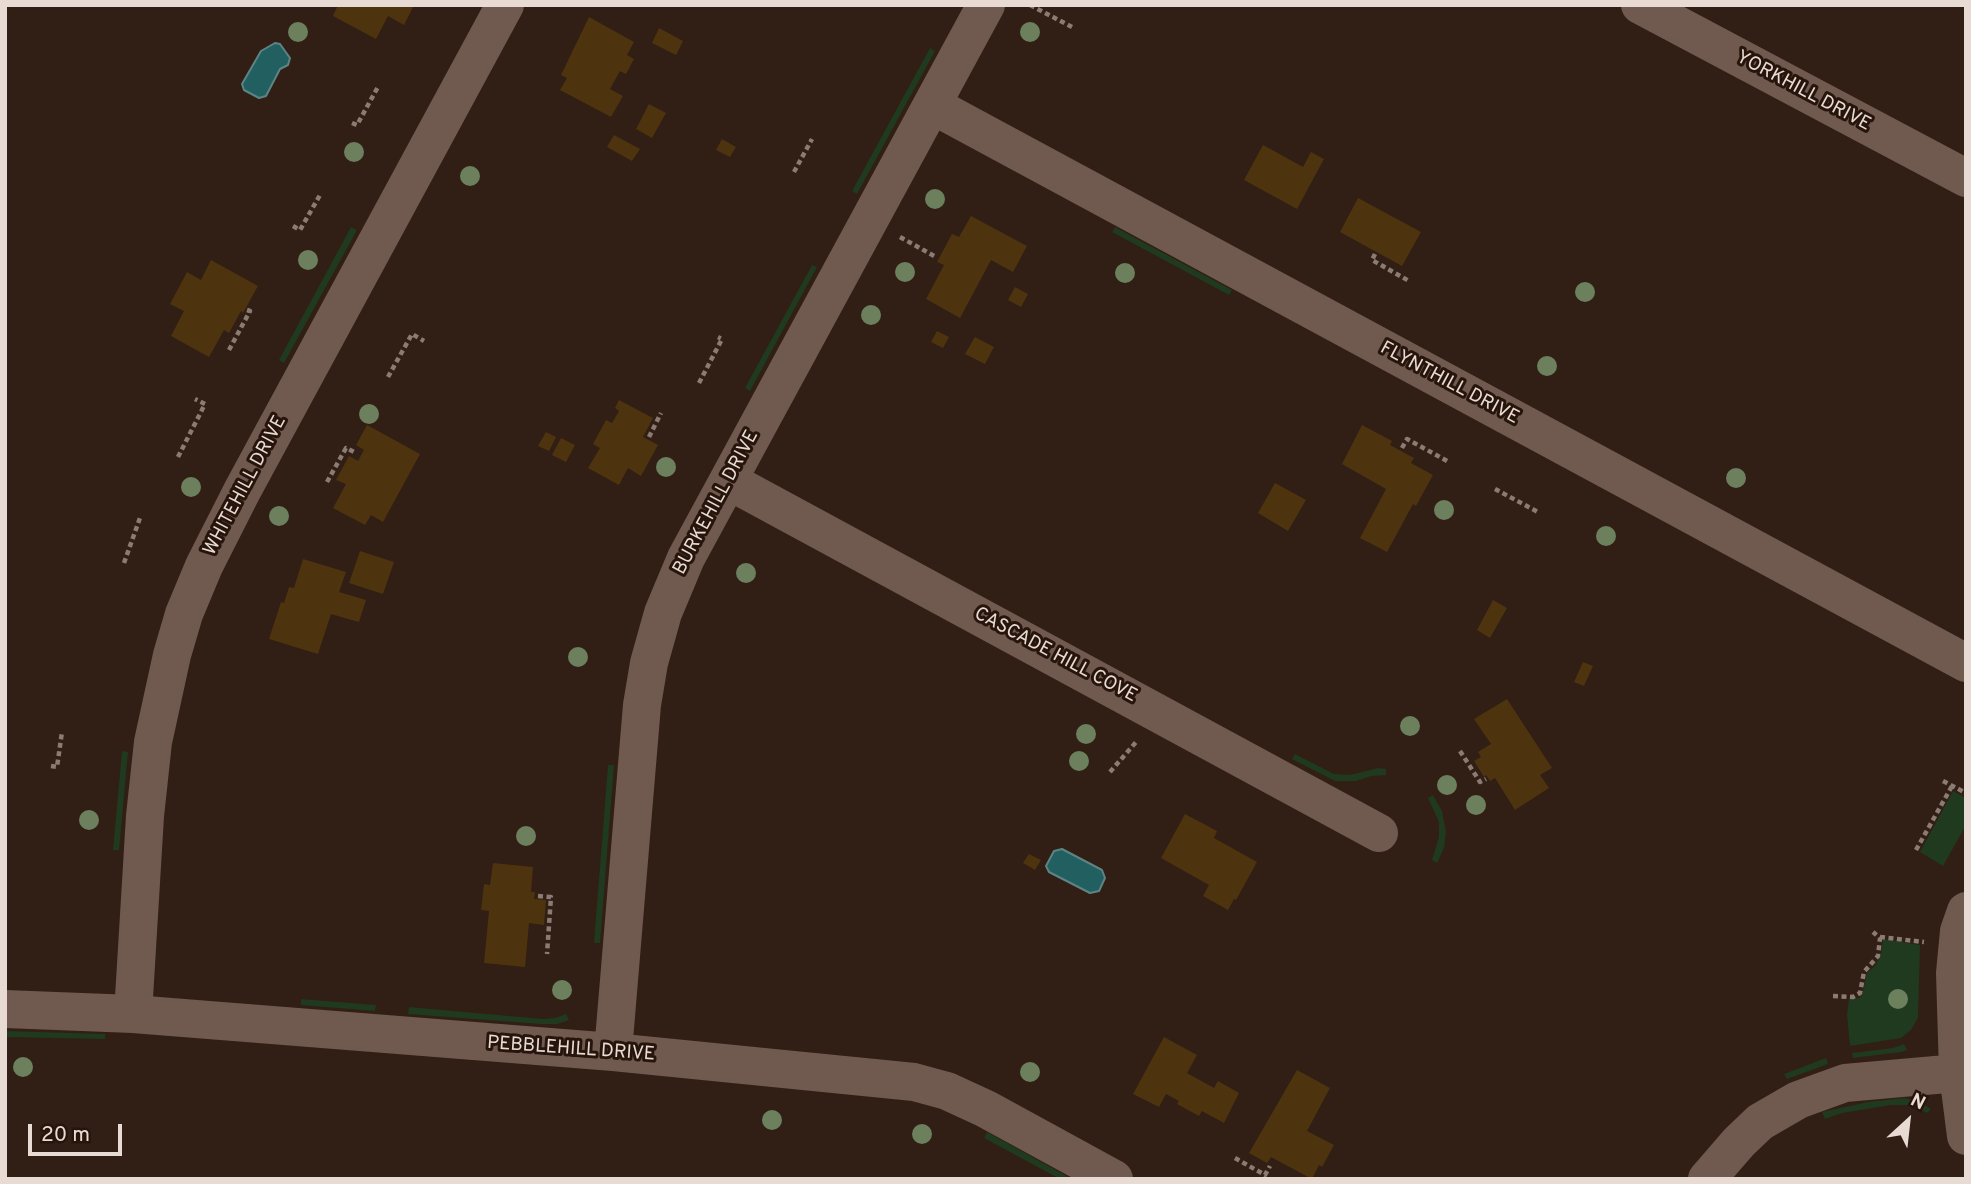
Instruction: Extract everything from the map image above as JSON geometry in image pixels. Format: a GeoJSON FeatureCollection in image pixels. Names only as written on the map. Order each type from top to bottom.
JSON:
{"type":"FeatureCollection","features":[{"type":"Feature","properties":{"kind":"street","name":"WHITEHILL DRIVE"},"geometry":{"type":"LineString","coordinates":[[133,1014],[144,828],[153,742],[184,614],[204,566],[242,491],[506,5]]}},
{"type":"Feature","properties":{"kind":"street","name":"BURKEHILL DRIVE"},"geometry":{"type":"LineString","coordinates":[[613,1052],[639,729],[649,663],[672,588],[986,5]]}},
{"type":"Feature","properties":{"kind":"street","name":"YORKHILL DRIVE"},"geometry":{"type":"LineString","coordinates":[[1640,5],[1966,178]]}},
{"type":"Feature","properties":{"kind":"street","name":"FLYNTHILL DRIVE"},"geometry":{"type":"LineString","coordinates":[[932,105],[1966,663]]}},
{"type":"Feature","properties":{"kind":"street","name":"CASCADE HILL COVE"},"geometry":{"type":"LineString","coordinates":[[729,481],[1379,833]]}},
{"type":"Feature","properties":{"kind":"street"},"geometry":{"type":"LineString","coordinates":[[1966,911],[1959,931],[1955,963],[1958,1073],[1966,1136]]}},
{"type":"Feature","properties":{"kind":"street","name":"PEBBLEHILL DRIVE"},"geometry":{"type":"LineString","coordinates":[[5,1009],[133,1014],[613,1052],[914,1082],[947,1091],[986,1109],[1114,1179]]}},
{"type":"Feature","properties":{"kind":"street"},"geometry":{"type":"LineString","coordinates":[[1707,1179],[1760,1122],[1797,1100],[1846,1083],[1958,1073]]}},
{"type":"Feature","properties":{"kind":"path"},"geometry":{"type":"LineString","coordinates":[[1030,5],[1072,27]]}},
{"type":"Feature","properties":{"kind":"path"},"geometry":{"type":"LineString","coordinates":[[352,123],[357,125],[379,85]]}},
{"type":"Feature","properties":{"kind":"path"},"geometry":{"type":"LineString","coordinates":[[794,173],[812,139]]}},
{"type":"Feature","properties":{"kind":"path"},"geometry":{"type":"LineString","coordinates":[[293,226],[300,230],[320,195]]}},
{"type":"Feature","properties":{"kind":"path"},"geometry":{"type":"LineString","coordinates":[[896,235],[936,257]]}},
{"type":"Feature","properties":{"kind":"path"},"geometry":{"type":"LineString","coordinates":[[1375,254],[1371,260],[1409,281]]}},
{"type":"Feature","properties":{"kind":"path"},"geometry":{"type":"LineString","coordinates":[[229,350],[250,311],[247,310]]}},
{"type":"Feature","properties":{"kind":"path"},"geometry":{"type":"LineString","coordinates":[[388,377],[412,334],[424,341]]}},
{"type":"Feature","properties":{"kind":"path"},"geometry":{"type":"LineString","coordinates":[[699,383],[722,339],[718,337]]}},
{"type":"Feature","properties":{"kind":"path"},"geometry":{"type":"LineString","coordinates":[[178,457],[205,404],[195,399]]}},
{"type":"Feature","properties":{"kind":"path"},"geometry":{"type":"LineString","coordinates":[[649,437],[661,413]]}},
{"type":"Feature","properties":{"kind":"path"},"geometry":{"type":"LineString","coordinates":[[1402,448],[1407,439],[1449,462]]}},
{"type":"Feature","properties":{"kind":"path"},"geometry":{"type":"LineString","coordinates":[[327,482],[346,448],[356,453]]}},
{"type":"Feature","properties":{"kind":"path"},"geometry":{"type":"LineString","coordinates":[[1495,489],[1538,512]]}},
{"type":"Feature","properties":{"kind":"path"},"geometry":{"type":"LineString","coordinates":[[124,563],[141,515]]}},
{"type":"Feature","properties":{"kind":"path"},"geometry":{"type":"LineString","coordinates":[[51,766],[57,767],[61,732]]}},
{"type":"Feature","properties":{"kind":"path"},"geometry":{"type":"LineString","coordinates":[[1110,772],[1139,737]]}},
{"type":"Feature","properties":{"kind":"path"},"geometry":{"type":"LineString","coordinates":[[1460,751],[1480,782],[1486,779]]}},
{"type":"Feature","properties":{"kind":"path"},"geometry":{"type":"LineString","coordinates":[[1943,781],[1966,793]]}},
{"type":"Feature","properties":{"kind":"path"},"geometry":{"type":"LineString","coordinates":[[1916,850],[1952,786]]}},
{"type":"Feature","properties":{"kind":"path"},"geometry":{"type":"LineString","coordinates":[[538,896],[551,897],[547,954]]}},
{"type":"Feature","properties":{"kind":"path"},"geometry":{"type":"LineString","coordinates":[[1873,932],[1880,936],[1925,943]]}},
{"type":"Feature","properties":{"kind":"path"},"geometry":{"type":"LineString","coordinates":[[1833,996],[1853,997],[1860,993],[1864,972],[1878,956],[1880,936]]}},
{"type":"Feature","properties":{"kind":"path"},"geometry":{"type":"LineString","coordinates":[[1235,1158],[1265,1175],[1270,1166]]}},
{"type":"Feature","properties":{"kind":"green space"},"geometry":{"type":"Polygon","coordinates":[[[930,48],[935,51],[857,194],[852,191],[930,48]]]}},
{"type":"Feature","properties":{"kind":"green space"},"geometry":{"type":"Polygon","coordinates":[[[351,227],[357,230],[284,363],[279,360],[351,227]]]}},
{"type":"Feature","properties":{"kind":"green space"},"geometry":{"type":"Polygon","coordinates":[[[1115,227],[1232,290],[1229,295],[1112,232],[1115,227]]]}},
{"type":"Feature","properties":{"kind":"green space"},"geometry":{"type":"Polygon","coordinates":[[[812,265],[817,267],[750,391],[745,388],[812,265]]]}},
{"type":"Feature","properties":{"kind":"green space"},"geometry":{"type":"Polygon","coordinates":[[[122,751],[128,752],[119,850],[113,850],[122,751]]]}},
{"type":"Feature","properties":{"kind":"green space"},"geometry":{"type":"Polygon","coordinates":[[[1295,754],[1334,774],[1350,775],[1378,768],[1386,769],[1386,775],[1356,781],[1335,781],[1292,759],[1295,754]]]}},
{"type":"Feature","properties":{"kind":"green space"},"geometry":{"type":"Polygon","coordinates":[[[608,765],[614,765],[600,943],[594,943],[608,765]]]}},
{"type":"Feature","properties":{"kind":"green space"},"geometry":{"type":"Polygon","coordinates":[[[1953,791],[1966,798],[1966,825],[1943,866],[1920,852],[1953,791]]]}},
{"type":"Feature","properties":{"kind":"green space"},"geometry":{"type":"Polygon","coordinates":[[[1433,795],[1442,811],[1446,832],[1444,848],[1437,863],[1432,860],[1439,837],[1439,822],[1428,798],[1433,795]]]}},
{"type":"Feature","properties":{"kind":"green space"},"geometry":{"type":"Polygon","coordinates":[[[1883,939],[1920,945],[1918,1018],[1911,1030],[1901,1038],[1850,1046],[1847,1015],[1849,999],[1862,995],[1867,973],[1881,955],[1883,939]]]}},
{"type":"Feature","properties":{"kind":"green space"},"geometry":{"type":"Polygon","coordinates":[[[301,999],[376,1005],[375,1011],[301,1005],[301,999]]]}},
{"type":"Feature","properties":{"kind":"green space"},"geometry":{"type":"Polygon","coordinates":[[[409,1007],[543,1019],[566,1014],[569,1020],[557,1024],[541,1024],[408,1014],[409,1007]]]}},
{"type":"Feature","properties":{"kind":"green space"},"geometry":{"type":"Polygon","coordinates":[[[5,1031],[105,1034],[105,1039],[5,1037],[5,1031]]]}},
{"type":"Feature","properties":{"kind":"green space"},"geometry":{"type":"Polygon","coordinates":[[[1904,1044],[1907,1050],[1901,1052],[1853,1058],[1852,1053],[1904,1044]]]}},
{"type":"Feature","properties":{"kind":"green space"},"geometry":{"type":"Polygon","coordinates":[[[1826,1058],[1828,1064],[1787,1079],[1784,1074],[1826,1058]]]}},
{"type":"Feature","properties":{"kind":"green space"},"geometry":{"type":"Polygon","coordinates":[[[1904,1098],[1918,1101],[1931,1109],[1927,1113],[1911,1105],[1891,1105],[1842,1113],[1825,1119],[1822,1112],[1868,1102],[1904,1098]]]}},
{"type":"Feature","properties":{"kind":"green space"},"geometry":{"type":"Polygon","coordinates":[[[987,1132],[1072,1179],[1060,1179],[984,1138],[987,1132]]]}},
{"type":"Feature","properties":{"kind":"water"},"geometry":{"type":"Polygon","coordinates":[[[275,43],[280,44],[290,58],[288,65],[280,69],[266,96],[259,98],[244,90],[242,84],[261,51],[275,43]]]}},
{"type":"Feature","properties":{"kind":"water"},"geometry":{"type":"Polygon","coordinates":[[[1062,849],[1102,870],[1105,878],[1099,891],[1090,893],[1049,872],[1046,866],[1054,851],[1062,849]]]}},
{"type":"Feature","properties":{"kind":"building"},"geometry":{"type":"Polygon","coordinates":[[[338,5],[414,5],[404,25],[388,16],[376,39],[333,16],[338,5]]]}},
{"type":"Feature","properties":{"kind":"building"},"geometry":{"type":"Polygon","coordinates":[[[589,17],[634,42],[627,55],[634,59],[626,74],[620,71],[610,89],[623,96],[611,117],[560,90],[567,78],[561,75],[589,17]]]}},
{"type":"Feature","properties":{"kind":"building"},"geometry":{"type":"Polygon","coordinates":[[[659,28],[683,41],[676,55],[652,43],[659,28]]]}},
{"type":"Feature","properties":{"kind":"building"},"geometry":{"type":"Polygon","coordinates":[[[649,104],[666,113],[652,138],[636,129],[649,104]]]}},
{"type":"Feature","properties":{"kind":"building"},"geometry":{"type":"Polygon","coordinates":[[[614,135],[640,149],[632,161],[607,147],[614,135]]]}},
{"type":"Feature","properties":{"kind":"building"},"geometry":{"type":"Polygon","coordinates":[[[722,139],[736,147],[730,157],[716,150],[722,139]]]}},
{"type":"Feature","properties":{"kind":"building"},"geometry":{"type":"Polygon","coordinates":[[[1263,145],[1303,167],[1311,152],[1324,159],[1297,209],[1244,180],[1263,145]]]}},
{"type":"Feature","properties":{"kind":"building"},"geometry":{"type":"Polygon","coordinates":[[[1358,198],[1421,232],[1402,266],[1340,232],[1358,198]]]}},
{"type":"Feature","properties":{"kind":"building"},"geometry":{"type":"Polygon","coordinates":[[[971,216],[1027,246],[1013,272],[991,260],[960,318],[926,299],[944,265],[937,262],[952,234],[959,237],[971,216]]]}},
{"type":"Feature","properties":{"kind":"building"},"geometry":{"type":"Polygon","coordinates":[[[211,260],[258,286],[229,333],[224,330],[209,357],[171,336],[184,311],[170,304],[187,272],[201,280],[211,260]]]}},
{"type":"Feature","properties":{"kind":"building"},"geometry":{"type":"Polygon","coordinates":[[[1015,287],[1028,294],[1021,307],[1008,300],[1015,287]]]}},
{"type":"Feature","properties":{"kind":"building"},"geometry":{"type":"Polygon","coordinates":[[[937,331],[949,337],[943,348],[931,342],[937,331]]]}},
{"type":"Feature","properties":{"kind":"building"},"geometry":{"type":"Polygon","coordinates":[[[975,337],[994,347],[985,364],[965,354],[975,337]]]}},
{"type":"Feature","properties":{"kind":"building"},"geometry":{"type":"Polygon","coordinates":[[[619,400],[653,418],[643,437],[658,445],[641,476],[628,468],[619,485],[588,468],[600,448],[593,444],[606,420],[612,423],[619,411],[615,408],[619,400]]]}},
{"type":"Feature","properties":{"kind":"building"},"geometry":{"type":"Polygon","coordinates":[[[367,425],[420,454],[383,522],[371,515],[365,525],[333,508],[346,484],[336,480],[349,456],[358,461],[364,450],[356,445],[367,425]]]}},
{"type":"Feature","properties":{"kind":"building"},"geometry":{"type":"Polygon","coordinates":[[[1362,425],[1392,441],[1390,445],[1414,458],[1411,463],[1433,475],[1416,506],[1413,504],[1387,552],[1360,538],[1386,489],[1342,464],[1362,425]]]}},
{"type":"Feature","properties":{"kind":"building"},"geometry":{"type":"Polygon","coordinates":[[[546,432],[556,437],[549,451],[538,446],[546,432]]]}},
{"type":"Feature","properties":{"kind":"building"},"geometry":{"type":"Polygon","coordinates":[[[561,438],[575,445],[566,462],[552,455],[561,438]]]}},
{"type":"Feature","properties":{"kind":"building"},"geometry":{"type":"Polygon","coordinates":[[[1275,483],[1306,500],[1288,531],[1258,513],[1275,483]]]}},
{"type":"Feature","properties":{"kind":"building"},"geometry":{"type":"Polygon","coordinates":[[[360,551],[394,562],[383,594],[349,583],[360,551]]]}},
{"type":"Feature","properties":{"kind":"building"},"geometry":{"type":"Polygon","coordinates":[[[303,559],[346,572],[339,592],[366,600],[359,622],[331,614],[318,654],[269,639],[281,602],[284,603],[289,587],[294,588],[303,559]]]}},
{"type":"Feature","properties":{"kind":"building"},"geometry":{"type":"Polygon","coordinates":[[[1493,600],[1507,608],[1490,638],[1477,630],[1493,600]]]}},
{"type":"Feature","properties":{"kind":"building"},"geometry":{"type":"Polygon","coordinates":[[[1583,662],[1593,666],[1584,686],[1574,682],[1583,662]]]}},
{"type":"Feature","properties":{"kind":"building"},"geometry":{"type":"Polygon","coordinates":[[[1507,699],[1552,768],[1540,775],[1549,788],[1515,810],[1495,778],[1490,781],[1486,775],[1484,777],[1474,761],[1481,757],[1478,752],[1491,744],[1474,719],[1507,699]]]}},
{"type":"Feature","properties":{"kind":"building"},"geometry":{"type":"Polygon","coordinates":[[[1185,814],[1217,831],[1214,838],[1257,862],[1228,910],[1203,896],[1209,885],[1161,858],[1185,814]]]}},
{"type":"Feature","properties":{"kind":"building"},"geometry":{"type":"Polygon","coordinates":[[[1029,854],[1041,860],[1035,870],[1023,863],[1029,854]]]}},
{"type":"Feature","properties":{"kind":"building"},"geometry":{"type":"Polygon","coordinates":[[[493,863],[533,867],[531,892],[535,892],[534,899],[546,900],[544,925],[529,923],[525,967],[484,963],[489,911],[481,910],[484,884],[490,885],[493,863]]]}},
{"type":"Feature","properties":{"kind":"building"},"geometry":{"type":"Polygon","coordinates":[[[1164,1037],[1197,1055],[1187,1073],[1214,1088],[1218,1081],[1239,1093],[1224,1123],[1202,1111],[1199,1116],[1177,1104],[1179,1101],[1166,1094],[1159,1107],[1133,1094],[1164,1037]]]}},
{"type":"Feature","properties":{"kind":"building"},"geometry":{"type":"Polygon","coordinates":[[[1297,1070],[1330,1088],[1307,1131],[1334,1145],[1312,1179],[1271,1157],[1267,1163],[1249,1153],[1297,1070]]]}}]}
